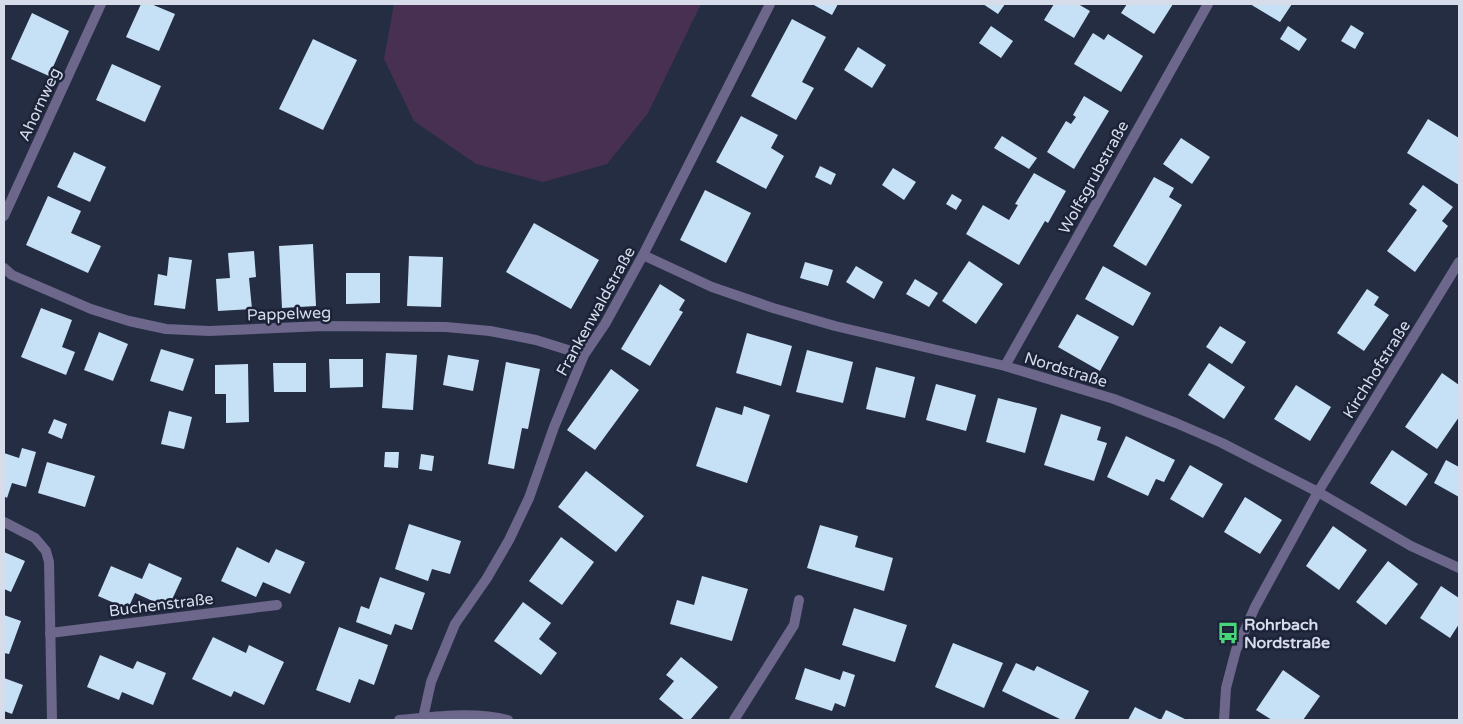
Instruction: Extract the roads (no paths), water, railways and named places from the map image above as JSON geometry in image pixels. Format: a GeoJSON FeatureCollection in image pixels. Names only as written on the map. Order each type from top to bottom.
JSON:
{"type":"FeatureCollection","features":[{"type":"Feature","properties":{"kind":"street","name":"Ahornweg"},"geometry":{"type":"LineString","coordinates":[[4,216],[101,4]]}},
{"type":"Feature","properties":{"kind":"street","name":"Frankenwaldstraße"},"geometry":{"type":"LineString","coordinates":[[423,718],[431,682],[455,624],[487,578],[530,498],[554,427],[584,355],[605,324],[643,255],[770,4]]}},
{"type":"Feature","properties":{"kind":"street","name":"Wolfsgrubstraße"},"geometry":{"type":"LineString","coordinates":[[1005,366],[1208,4]]}},
{"type":"Feature","properties":{"kind":"street","name":"Nordstraße"},"geometry":{"type":"LineString","coordinates":[[643,255],[712,287],[773,308],[835,326],[1005,366],[1114,399],[1222,443],[1318,492],[1411,546],[1459,568]]}},
{"type":"Feature","properties":{"kind":"street","name":"Kirchhofstraße"},"geometry":{"type":"LineString","coordinates":[[1224,720],[1226,688],[1236,650],[1254,607],[1318,492],[1459,262]]}},
{"type":"Feature","properties":{"kind":"street","name":"Pappelweg"},"geometry":{"type":"LineString","coordinates":[[4,268],[12,275],[91,309],[129,321],[166,329],[210,331],[324,326],[446,327],[490,330],[536,340],[584,355]]}},
{"type":"Feature","properties":{"kind":"street"},"geometry":{"type":"LineString","coordinates":[[4,522],[35,538],[46,551],[49,562],[52,720]]}},
{"type":"Feature","properties":{"kind":"street"},"geometry":{"type":"LineString","coordinates":[[734,720],[794,625],[799,600]]}},
{"type":"Feature","properties":{"kind":"street","name":"Buchenstraße"},"geometry":{"type":"LineString","coordinates":[[50,633],[277,605]]}},
{"type":"Feature","properties":{"kind":"street"},"geometry":{"type":"LineString","coordinates":[[399,720],[470,715],[508,720]]}},
{"type":"Feature","properties":{"kind":"place","name":"Rohrbach Nordstraße"},"geometry":{"type":"Point","coordinates":[1228,633]}}]}
